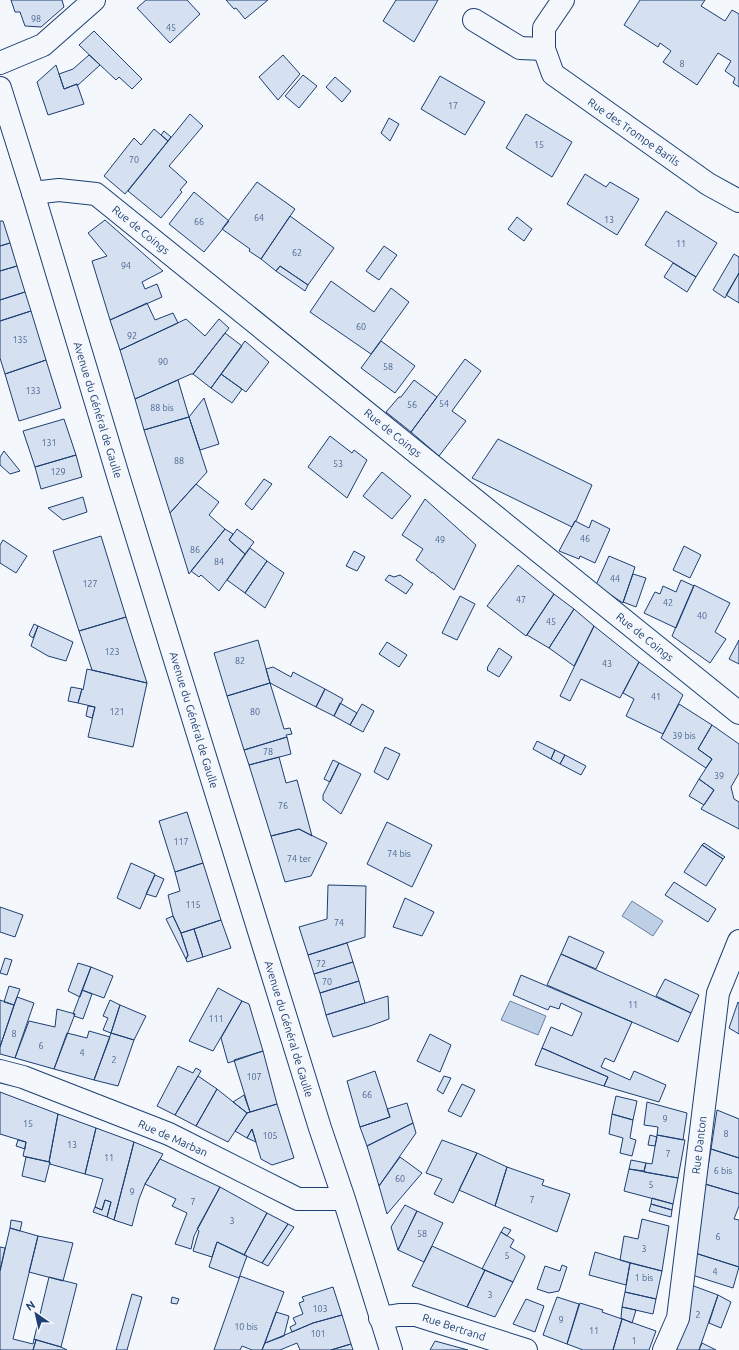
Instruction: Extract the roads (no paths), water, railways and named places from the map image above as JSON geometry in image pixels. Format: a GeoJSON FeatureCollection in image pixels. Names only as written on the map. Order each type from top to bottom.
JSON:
{"type":"FeatureCollection","features":[{"type":"Feature","properties":{"kind":"street"},"geometry":{"type":"LineString","coordinates":[[0,63],[43,45],[94,0]]}},
{"type":"Feature","properties":{"kind":"street","name":"Rue des Trompe Barils"},"geometry":{"type":"LineString","coordinates":[[563,0],[544,28],[544,49],[553,74],[708,184],[739,200]]}},
{"type":"Feature","properties":{"kind":"street"},"geometry":{"type":"LineString","coordinates":[[474,20],[520,48],[544,49]]}},
{"type":"Feature","properties":{"kind":"street","name":"Avenue du Général de Gaulle"},"geometry":{"type":"LineString","coordinates":[[0,88],[320,1128],[344,1199],[391,1350]]}},
{"type":"Feature","properties":{"kind":"street","name":"Rue de Coings"},"geometry":{"type":"LineString","coordinates":[[33,192],[59,190],[96,194],[739,713]]}},
{"type":"Feature","properties":{"kind":"street","name":"Rue Danton"},"geometry":{"type":"LineString","coordinates":[[664,1350],[678,1318],[718,993],[739,941]]}},
{"type":"Feature","properties":{"kind":"street","name":"Rue de Marban"},"geometry":{"type":"LineString","coordinates":[[0,1071],[23,1077],[169,1134],[298,1199],[344,1199]]}},
{"type":"Feature","properties":{"kind":"street","name":"Rue Bertrand"},"geometry":{"type":"LineString","coordinates":[[380,1318],[399,1315],[416,1315],[526,1350]]}},
{"type":"Feature","properties":{"kind":"water"},"geometry":{"type":"Polygon","coordinates":[[[632,901],[663,921],[653,936],[622,916],[632,901]]]}},
{"type":"Feature","properties":{"kind":"water"},"geometry":{"type":"Polygon","coordinates":[[[510,1001],[546,1016],[538,1035],[501,1020],[510,1001]]]}}]}
